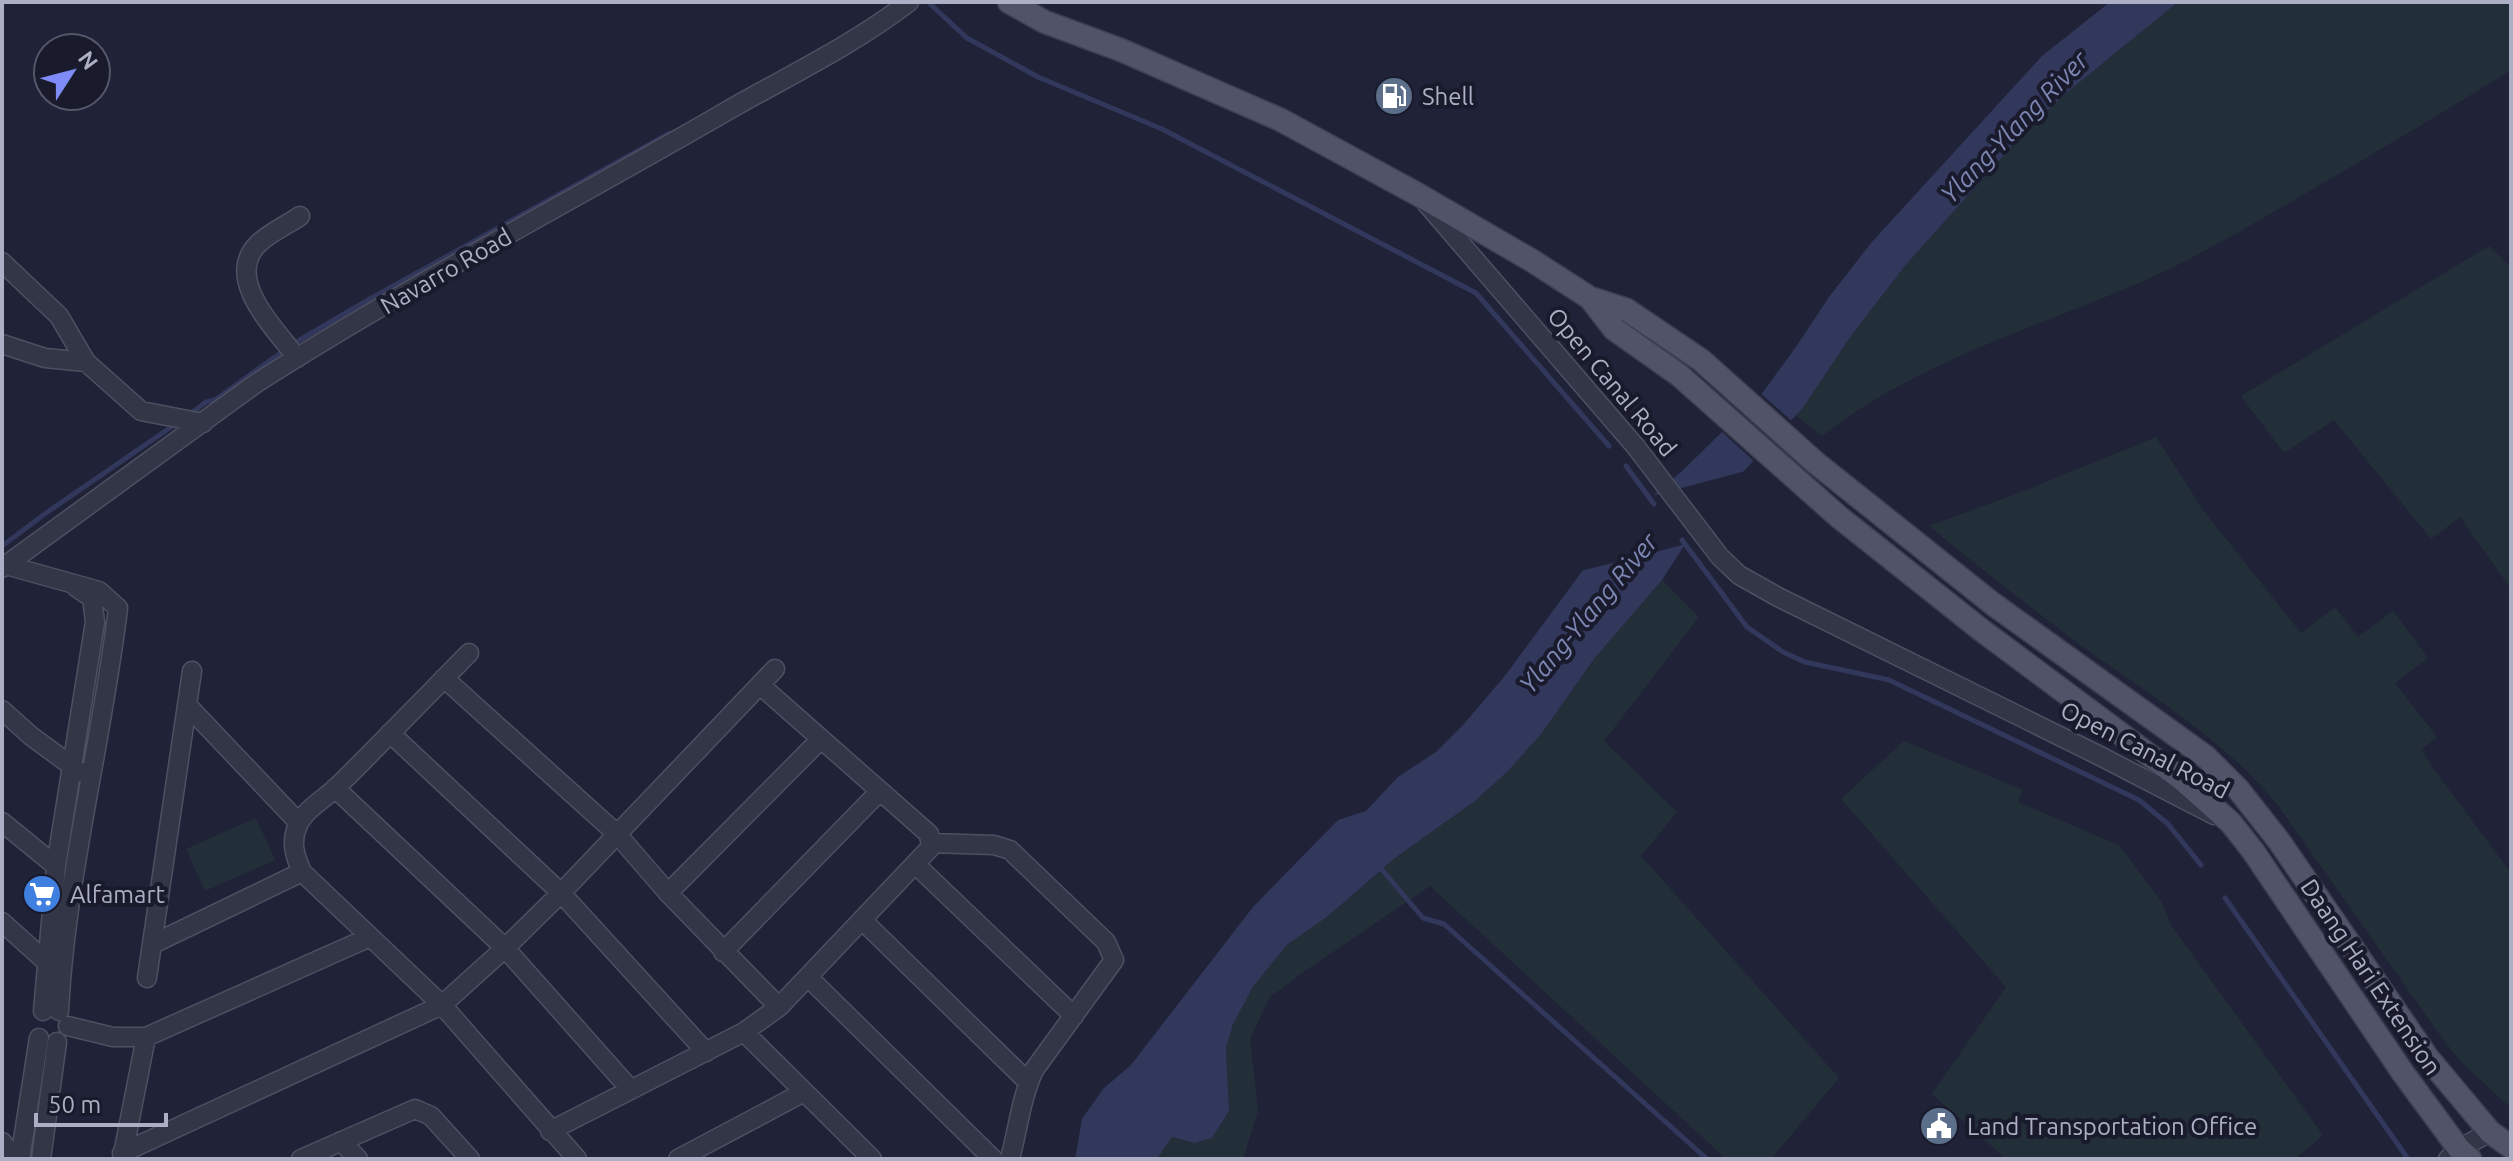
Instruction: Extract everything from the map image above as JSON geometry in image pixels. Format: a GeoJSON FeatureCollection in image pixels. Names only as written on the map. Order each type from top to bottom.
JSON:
{"type":"FeatureCollection","features":[{"type":"Feature","properties":{"kind":"main road","name":"Open Canal Road"},"geometry":{"type":"LineString","coordinates":[[1009,2],[1045,22],[1121,50],[1281,120],[1419,195],[1590,298],[1627,310],[1676,341],[1729,384],[1816,463],[1993,604],[2206,757],[2238,789],[2279,841],[2428,1058],[2490,1132]]}},
{"type":"Feature","properties":{"kind":"main road","name":"Open Canal Road"},"geometry":{"type":"LineString","coordinates":[[1590,298],[1614,329],[1679,375],[1798,483],[1980,629],[2153,756],[2231,823]]}},
{"type":"Feature","properties":{"kind":"main road","name":"Daang Hari Extension"},"geometry":{"type":"LineString","coordinates":[[2231,823],[2463,1156]]}},
{"type":"Feature","properties":{"kind":"main road"},"geometry":{"type":"LineString","coordinates":[[2490,1132],[2511,1147]]}},
{"type":"Feature","properties":{"kind":"street","name":"Navarro Road"},"geometry":{"type":"LineString","coordinates":[[4,567],[189,420],[291,350],[432,277],[635,165],[866,32],[909,2]]}},
{"type":"Feature","properties":{"kind":"street","name":"Open Canal Road"},"geometry":{"type":"LineString","coordinates":[[1419,195],[1600,405],[1720,557],[1739,575],[2231,823]]}},
{"type":"Feature","properties":{"kind":"street"},"geometry":{"type":"LineString","coordinates":[[291,350],[248,289],[245,267],[257,245],[300,216]]}},
{"type":"Feature","properties":{"kind":"street"},"geometry":{"type":"LineString","coordinates":[[2,262],[59,316],[86,362],[141,411],[189,420]]}},
{"type":"Feature","properties":{"kind":"street"},"geometry":{"type":"LineString","coordinates":[[2,344],[45,358],[86,362]]}},
{"type":"Feature","properties":{"kind":"street"},"geometry":{"type":"LineString","coordinates":[[4,567],[99,591],[118,608],[114,652],[62,904],[55,970],[57,1016],[67,1033],[48,1040],[36,1034],[35,1022],[57,1016],[113,1037],[146,1037],[370,937]]}},
{"type":"Feature","properties":{"kind":"street"},"geometry":{"type":"LineString","coordinates":[[62,904],[56,866],[95,622],[92,598],[69,582]]}},
{"type":"Feature","properties":{"kind":"street"},"geometry":{"type":"LineString","coordinates":[[86,687],[114,652]]}},
{"type":"Feature","properties":{"kind":"street"},"geometry":{"type":"LineString","coordinates":[[469,653],[299,823],[293,846],[302,872],[442,1005],[577,1159]]}},
{"type":"Feature","properties":{"kind":"street"},"geometry":{"type":"LineString","coordinates":[[122,1156],[442,1005],[561,893],[775,669]]}},
{"type":"Feature","properties":{"kind":"street"},"geometry":{"type":"LineString","coordinates":[[147,978],[192,671]]}},
{"type":"Feature","properties":{"kind":"street"},"geometry":{"type":"LineString","coordinates":[[444,678],[617,834],[723,952],[779,1007]]}},
{"type":"Feature","properties":{"kind":"street"},"geometry":{"type":"LineString","coordinates":[[550,1131],[744,1032],[779,1007],[931,847],[929,834],[760,685]]}},
{"type":"Feature","properties":{"kind":"street"},"geometry":{"type":"LineString","coordinates":[[187,705],[299,823]]}},
{"type":"Feature","properties":{"kind":"street"},"geometry":{"type":"LineString","coordinates":[[2,710],[71,767],[89,778]]}},
{"type":"Feature","properties":{"kind":"street"},"geometry":{"type":"LineString","coordinates":[[390,733],[561,893],[706,1052]]}},
{"type":"Feature","properties":{"kind":"street"},"geometry":{"type":"LineString","coordinates":[[668,893],[821,739]]}},
{"type":"Feature","properties":{"kind":"street"},"geometry":{"type":"LineString","coordinates":[[335,788],[505,948],[631,1090]]}},
{"type":"Feature","properties":{"kind":"street"},"geometry":{"type":"LineString","coordinates":[[723,952],[880,791]]}},
{"type":"Feature","properties":{"kind":"street"},"geometry":{"type":"LineString","coordinates":[[2,822],[56,866]]}},
{"type":"Feature","properties":{"kind":"street"},"geometry":{"type":"LineString","coordinates":[[931,843],[994,845],[1010,850],[1106,942],[1113,954],[1114,960],[1034,1070],[1028,1082],[1010,1159]]}},
{"type":"Feature","properties":{"kind":"street"},"geometry":{"type":"LineString","coordinates":[[915,864],[1074,1016]]}},
{"type":"Feature","properties":{"kind":"street"},"geometry":{"type":"LineString","coordinates":[[153,944],[302,872]]}},
{"type":"Feature","properties":{"kind":"street"},"geometry":{"type":"LineString","coordinates":[[862,920],[1028,1082]]}},
{"type":"Feature","properties":{"kind":"street"},"geometry":{"type":"LineString","coordinates":[[6,934],[55,970]]}},
{"type":"Feature","properties":{"kind":"street"},"geometry":{"type":"LineString","coordinates":[[808,977],[993,1159]]}},
{"type":"Feature","properties":{"kind":"street"},"geometry":{"type":"LineString","coordinates":[[744,1032],[862,1156]]}},
{"type":"Feature","properties":{"kind":"street"},"geometry":{"type":"LineString","coordinates":[[122,1156],[146,1037]]}},
{"type":"Feature","properties":{"kind":"street"},"geometry":{"type":"LineString","coordinates":[[18,1159],[48,1040]]}},
{"type":"Feature","properties":{"kind":"street"},"geometry":{"type":"LineString","coordinates":[[41,1159],[48,1040]]}},
{"type":"Feature","properties":{"kind":"street"},"geometry":{"type":"LineString","coordinates":[[678,1159],[804,1092]]}},
{"type":"Feature","properties":{"kind":"street"},"geometry":{"type":"LineString","coordinates":[[301,1159],[415,1109],[431,1116],[470,1159]]}},
{"type":"Feature","properties":{"kind":"street"},"geometry":{"type":"LineString","coordinates":[[2463,1156],[2490,1132]]}},
{"type":"Feature","properties":{"kind":"street"},"geometry":{"type":"LineString","coordinates":[[341,1141],[358,1159]]}},
{"type":"Feature","properties":{"kind":"street"},"geometry":{"type":"LineString","coordinates":[[2,1142],[18,1159]]}},
{"type":"Feature","properties":{"kind":"shaded area"},"geometry":{"type":"Polygon","coordinates":[[[2178,2],[2511,2],[2511,70],[2308,192],[2169,269],[1938,366],[1859,410],[1822,436],[1796,416],[1851,336],[1904,267],[2030,126],[2178,2]]]}},
{"type":"Feature","properties":{"kind":"shaded area"},"geometry":{"type":"Polygon","coordinates":[[[2489,246],[2511,267],[2511,589],[2460,517],[2431,539],[2334,420],[2284,453],[2241,396],[2489,246]]]}},
{"type":"Feature","properties":{"kind":"shaded area"},"geometry":{"type":"Polygon","coordinates":[[[2156,437],[2203,510],[2301,633],[2335,607],[2358,637],[2393,611],[2428,658],[2395,683],[2437,737],[2422,749],[2432,767],[2511,873],[2511,1108],[2461,1062],[2277,804],[2236,761],[2190,723],[2051,623],[1929,526],[2156,437]]]}},
{"type":"Feature","properties":{"kind":"shaded area"},"geometry":{"type":"Polygon","coordinates":[[[1662,580],[1699,617],[1604,741],[1677,812],[1641,856],[1839,1078],[1771,1159],[1726,1159],[1430,886],[1269,998],[1250,1039],[1258,1111],[1243,1159],[1157,1159],[1172,1137],[1195,1143],[1212,1138],[1229,1111],[1226,1048],[1233,1023],[1253,987],[1288,944],[1327,917],[1395,858],[1475,801],[1508,771],[1542,733],[1594,659],[1662,580]]]}},
{"type":"Feature","properties":{"kind":"shaded area"},"geometry":{"type":"Polygon","coordinates":[[[1904,741],[2023,790],[2018,802],[2120,846],[2163,904],[2170,924],[2323,1135],[2295,1159],[2006,1159],[1932,1094],[2006,987],[1841,799],[1904,741]]]}},
{"type":"Feature","properties":{"kind":"shaded area"},"geometry":{"type":"Polygon","coordinates":[[[256,818],[275,860],[205,891],[186,849],[256,818]]]}},
{"type":"Feature","properties":{"kind":"water","name":"Ylang-Ylang River"},"geometry":{"type":"Polygon","coordinates":[[[2110,2],[2178,2],[2030,126],[1904,267],[1851,336],[1802,409],[1705,513],[1662,580],[1594,659],[1542,733],[1508,771],[1475,801],[1395,858],[1327,917],[1288,944],[1253,987],[1233,1024],[1226,1048],[1229,1111],[1212,1138],[1195,1143],[1172,1137],[1157,1159],[1075,1159],[1082,1119],[1103,1089],[1131,1065],[1253,907],[1338,820],[1366,811],[1398,777],[1436,752],[1462,726],[1504,677],[1589,562],[1634,512],[1682,471],[1763,392],[1871,243],[2042,56],[2110,2]]]}},
{"type":"Feature","properties":{"kind":"pier"},"geometry":{"type":"Polygon","coordinates":[[[1758,391],[1795,424],[1757,464],[1719,429],[1758,391]]]}},
{"type":"Feature","properties":{"kind":"pier"},"geometry":{"type":"Polygon","coordinates":[[[1753,469],[1708,516],[1690,543],[1577,572],[1644,498],[1753,469]]]}},
{"type":"Feature","properties":{"kind":"waterway"},"geometry":{"type":"LineString","coordinates":[[928,2],[967,38],[1038,77],[1162,129],[1476,293],[1609,446]]}},
{"type":"Feature","properties":{"kind":"waterway"},"geometry":{"type":"LineString","coordinates":[[189,415],[293,344],[368,300],[670,133]]}},
{"type":"Feature","properties":{"kind":"waterway"},"geometry":{"type":"LineString","coordinates":[[2,546],[177,423]]}},
{"type":"Feature","properties":{"kind":"waterway"},"geometry":{"type":"LineString","coordinates":[[1626,466],[1654,504]]}},
{"type":"Feature","properties":{"kind":"waterway"},"geometry":{"type":"LineString","coordinates":[[1682,540],[1747,627],[1783,652],[1805,662],[1889,680],[2139,800],[2168,824],[2201,865]]}},
{"type":"Feature","properties":{"kind":"waterway"},"geometry":{"type":"LineString","coordinates":[[1378,865],[1423,918],[1444,924],[1707,1159]]}},
{"type":"Feature","properties":{"kind":"waterway"},"geometry":{"type":"LineString","coordinates":[[2225,898],[2408,1159]]}},
{"type":"Feature","properties":{"kind":"place","name":"Shell"},"geometry":{"type":"Point","coordinates":[1394,96]}},
{"type":"Feature","properties":{"kind":"place","name":"Alfamart"},"geometry":{"type":"Point","coordinates":[42,894]}},
{"type":"Feature","properties":{"kind":"place","name":"Land Transportation Office"},"geometry":{"type":"Point","coordinates":[1939,1126]}}]}
